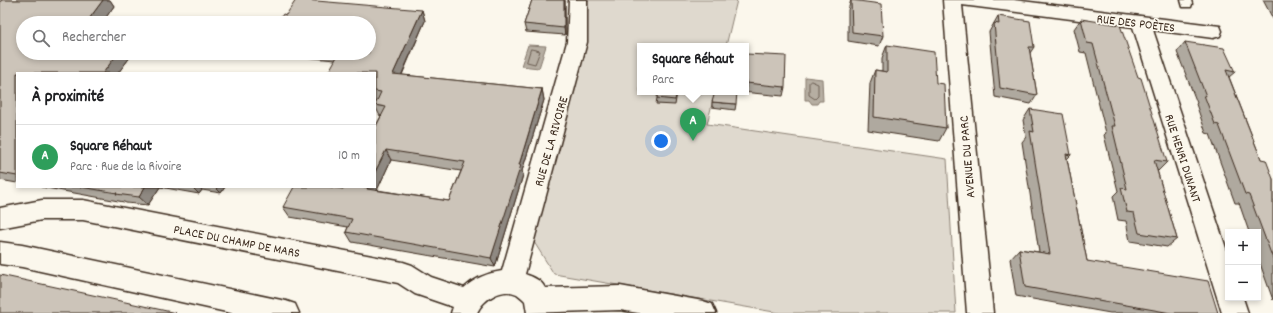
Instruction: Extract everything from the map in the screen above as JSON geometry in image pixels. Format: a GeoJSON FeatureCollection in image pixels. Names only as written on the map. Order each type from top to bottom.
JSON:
{"type":"FeatureCollection","features":[{"type":"Feature","properties":{"kind":"street","name":"RUE DE LA RIVOIRE"},"geometry":{"type":"LineString","coordinates":[[511,281],[577,42],[578,0]]}},
{"type":"Feature","properties":{"kind":"street","name":"AVENUE DU PARC"},"geometry":{"type":"LineString","coordinates":[[952,0],[980,313]]}},
{"type":"Feature","properties":{"kind":"street","name":"RUE DES POÈTES"},"geometry":{"type":"LineString","coordinates":[[965,0],[1213,31]]}},
{"type":"Feature","properties":{"kind":"street","name":"RUE HENRI DUNANT"},"geometry":{"type":"LineString","coordinates":[[1141,23],[1225,283]]}},
{"type":"Feature","properties":{"kind":"street","name":"PLACE DU CHAMP DE MARS"},"geometry":{"type":"LineString","coordinates":[[0,218],[42,210],[83,210],[403,273],[424,286],[466,307]]}},
{"type":"Feature","properties":{"kind":"street"},"geometry":{"type":"LineString","coordinates":[[0,253],[22,256],[286,313]]}},
{"type":"Feature","properties":{"kind":"street"},"geometry":{"type":"LineString","coordinates":[[466,307],[475,294],[492,283],[502,280],[522,284],[532,290],[539,306],[620,298],[703,313]]}},
{"type":"Feature","properties":{"kind":"street"},"geometry":{"type":"LineString","coordinates":[[1231,301],[1235,313]]}},
{"type":"Feature","properties":{"kind":"shaded area"},"geometry":{"type":"Polygon","coordinates":[[[588,0],[737,0],[727,43],[637,43],[637,95],[714,95],[707,124],[947,159],[956,313],[780,313],[554,274],[534,242],[587,29],[588,0]]]}},
{"type":"Feature","properties":{"kind":"water"},"geometry":{"type":"Polygon","coordinates":[[[528,45],[546,46],[539,68],[521,66],[528,45]]]}},
{"type":"Feature","properties":{"kind":"water"},"geometry":{"type":"Polygon","coordinates":[[[805,77],[822,79],[823,101],[819,101],[817,104],[812,104],[809,100],[805,100],[805,77]]]}},
{"type":"Feature","properties":{"kind":"building"},"geometry":{"type":"Polygon","coordinates":[[[1,0],[103,0],[91,16],[16,16],[16,60],[113,60],[104,72],[16,72],[16,176],[0,173],[1,0]]]}},
{"type":"Feature","properties":{"kind":"building"},"geometry":{"type":"Polygon","coordinates":[[[296,0],[422,10],[393,74],[542,89],[519,165],[521,165],[491,258],[346,232],[352,219],[283,207],[293,188],[368,188],[449,201],[465,162],[386,150],[376,170],[376,126],[386,107],[376,105],[381,92],[376,91],[376,72],[329,72],[335,60],[376,60],[376,16],[282,16],[283,14],[286,15],[296,0]]]}},
{"type":"Feature","properties":{"kind":"building"},"geometry":{"type":"Polygon","coordinates":[[[532,0],[564,0],[564,28],[524,24],[532,0]]]}},
{"type":"Feature","properties":{"kind":"building"},"geometry":{"type":"Polygon","coordinates":[[[851,0],[881,4],[883,36],[852,32],[851,0]]]}},
{"type":"Feature","properties":{"kind":"building"},"geometry":{"type":"Polygon","coordinates":[[[998,16],[1030,21],[1034,47],[1029,47],[1037,95],[1000,88],[994,23],[999,24],[998,16]]]}},
{"type":"Feature","properties":{"kind":"building"},"geometry":{"type":"Polygon","coordinates":[[[1081,19],[1120,25],[1138,77],[1141,78],[1167,162],[1154,160],[1177,239],[1139,233],[1134,213],[1127,212],[1121,188],[1127,189],[1112,126],[1115,126],[1093,44],[1087,43],[1081,19]]]}},
{"type":"Feature","properties":{"kind":"building"},"geometry":{"type":"Polygon","coordinates":[[[1185,42],[1224,48],[1235,72],[1226,70],[1261,159],[1266,160],[1273,179],[1273,259],[1249,195],[1245,194],[1219,125],[1215,124],[1185,42]]]}},
{"type":"Feature","properties":{"kind":"building"},"geometry":{"type":"Polygon","coordinates":[[[887,45],[934,52],[936,83],[944,84],[946,128],[874,117],[875,70],[887,72],[887,45]]]}},
{"type":"Feature","properties":{"kind":"building"},"geometry":{"type":"Polygon","coordinates":[[[749,54],[786,56],[785,87],[749,83],[749,54]]]}},
{"type":"Feature","properties":{"kind":"building"},"geometry":{"type":"Polygon","coordinates":[[[658,95],[676,95],[675,100],[657,98],[658,95]]]}},
{"type":"Feature","properties":{"kind":"building"},"geometry":{"type":"Polygon","coordinates":[[[714,95],[737,95],[736,104],[712,102],[714,95]]]}},
{"type":"Feature","properties":{"kind":"building"},"geometry":{"type":"Polygon","coordinates":[[[1030,109],[1063,114],[1071,155],[1066,154],[1087,261],[1208,281],[1218,313],[1171,313],[1025,287],[1019,249],[1050,254],[1030,131],[1034,132],[1030,109]]]}},
{"type":"Feature","properties":{"kind":"building"},"geometry":{"type":"Polygon","coordinates":[[[87,188],[144,188],[139,197],[116,194],[117,193],[87,188]]]}},
{"type":"Feature","properties":{"kind":"building"},"geometry":{"type":"Polygon","coordinates":[[[0,275],[176,313],[0,313],[0,275]]]}},
{"type":"Feature","properties":{"kind":"place","name":"Square Réhaut"},"geometry":{"type":"Point","coordinates":[693,141]}}]}
